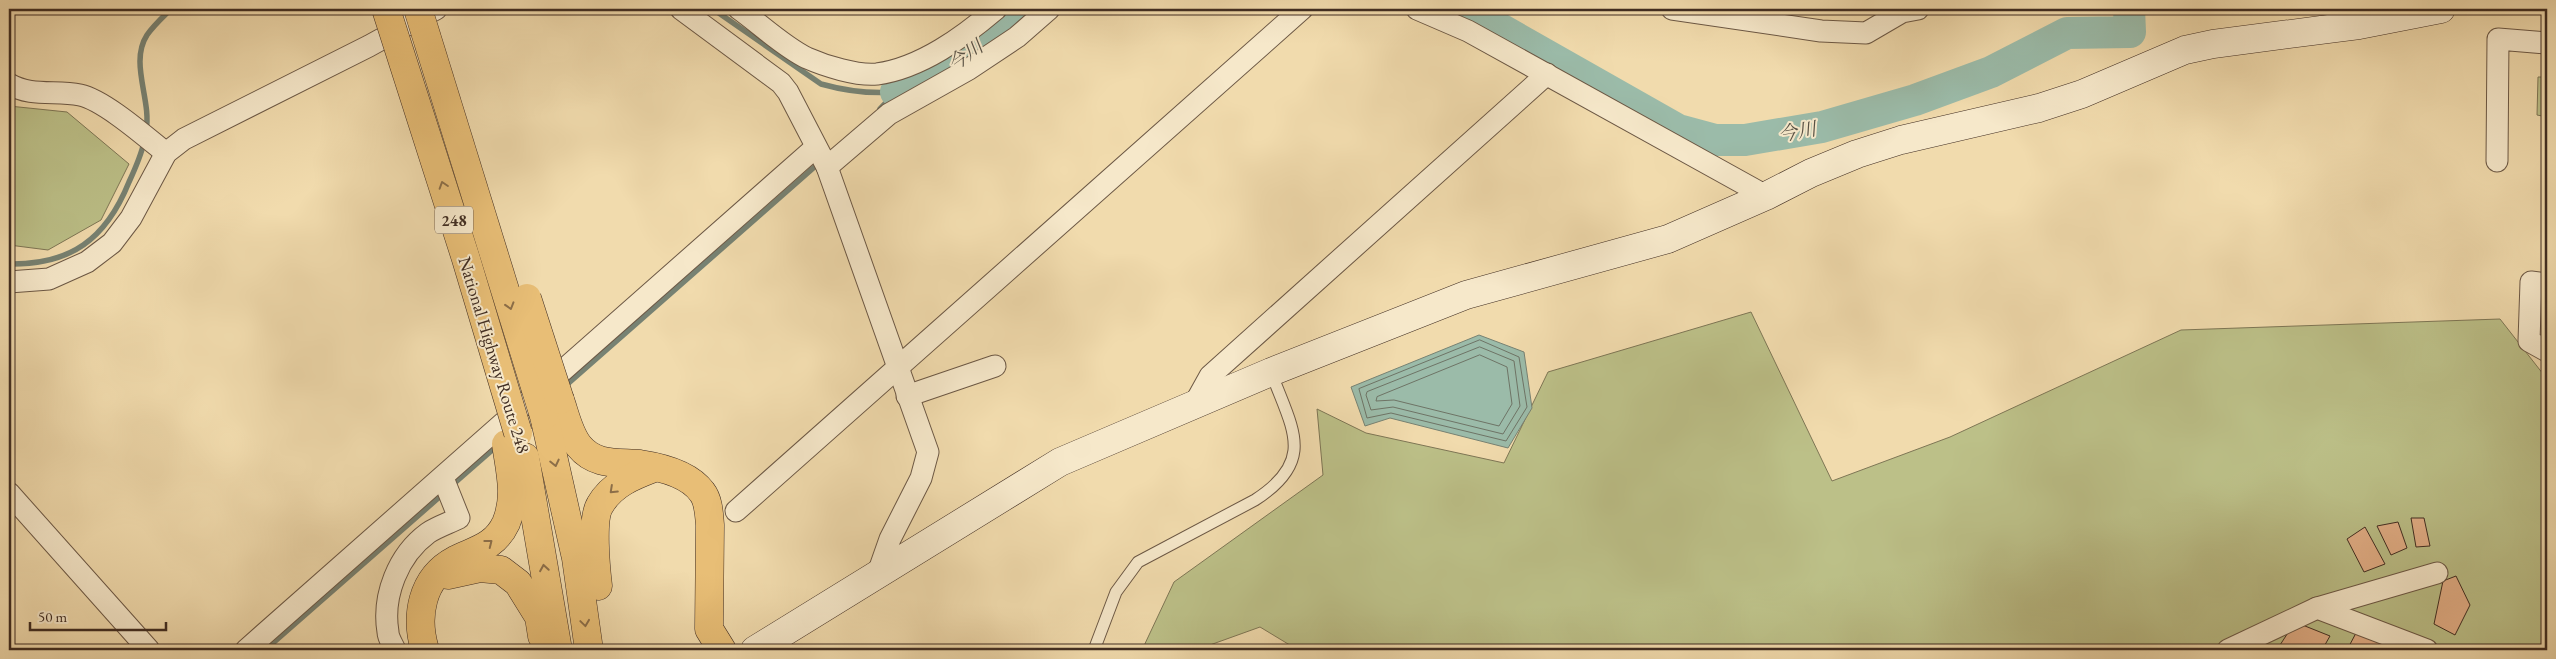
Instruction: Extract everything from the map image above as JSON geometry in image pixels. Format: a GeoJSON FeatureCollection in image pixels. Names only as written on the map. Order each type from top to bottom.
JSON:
{"type":"FeatureCollection","features":[{"type":"Feature","properties":{"kind":"highway","name":"National Highway Route 248"},"geometry":{"type":"LineString","coordinates":[[386,9],[504,386],[512,439],[528,468],[558,650]]}},
{"type":"Feature","properties":{"kind":"highway"},"geometry":{"type":"LineString","coordinates":[[418,9],[437,74],[524,289],[552,408],[568,425],[579,446],[596,459],[618,465],[639,464],[670,471],[687,479],[703,492],[709,509],[709,629],[722,650]]}},
{"type":"Feature","properties":{"kind":"highway","name":"National Highway Route 248"},"geometry":{"type":"LineString","coordinates":[[552,408],[589,650]]}},
{"type":"Feature","properties":{"kind":"highway"},"geometry":{"type":"LineString","coordinates":[[425,650],[419,632],[420,612],[424,594],[434,578],[453,561],[493,542],[505,524],[512,505],[512,439]]}},
{"type":"Feature","properties":{"kind":"highway"},"geometry":{"type":"LineString","coordinates":[[607,650],[594,554],[599,506],[613,489],[630,478],[655,468]]}},
{"type":"Feature","properties":{"kind":"highway"},"geometry":{"type":"LineString","coordinates":[[434,578],[480,568],[501,570],[518,583],[539,617],[544,650]]}},
{"type":"Feature","properties":{"kind":"street"},"geometry":{"type":"LineString","coordinates":[[9,282],[49,279],[88,262],[112,243],[131,218],[160,149],[184,139],[369,46],[436,9]]}},
{"type":"Feature","properties":{"kind":"street"},"geometry":{"type":"LineString","coordinates":[[681,9],[781,83],[788,92],[827,167],[897,370],[928,452],[921,478],[890,539],[877,576]]}},
{"type":"Feature","properties":{"kind":"street"},"geometry":{"type":"LineString","coordinates":[[739,9],[806,57],[835,69],[876,74],[912,64],[944,47],[996,9]]}},
{"type":"Feature","properties":{"kind":"street"},"geometry":{"type":"LineString","coordinates":[[827,167],[889,114],[969,69],[1017,37],[1049,9]]}},
{"type":"Feature","properties":{"kind":"street"},"geometry":{"type":"LineString","coordinates":[[736,511],[1302,9]]}},
{"type":"Feature","properties":{"kind":"street"},"geometry":{"type":"LineString","coordinates":[[1417,9],[1468,31],[1766,196]]}},
{"type":"Feature","properties":{"kind":"street"},"geometry":{"type":"LineString","coordinates":[[1672,9],[1753,15],[1822,31],[1866,32],[1902,12],[1918,9]]}},
{"type":"Feature","properties":{"kind":"street"},"geometry":{"type":"LineString","coordinates":[[755,650],[1060,462],[1195,403],[1466,296],[1668,239],[1766,196],[1811,173],[1857,154],[1901,140],[2039,108],[2082,94],[2185,50],[2213,44],[2360,25],[2441,9]]}},
{"type":"Feature","properties":{"kind":"street"},"geometry":{"type":"LineString","coordinates":[[2497,160],[2498,39],[2547,43]]}},
{"type":"Feature","properties":{"kind":"street"},"geometry":{"type":"LineString","coordinates":[[1195,403],[1210,376],[1547,74]]}},
{"type":"Feature","properties":{"kind":"street"},"geometry":{"type":"LineString","coordinates":[[9,84],[19,90],[81,95],[106,106],[160,149]]}},
{"type":"Feature","properties":{"kind":"street"},"geometry":{"type":"LineString","coordinates":[[246,650],[816,148]]}},
{"type":"Feature","properties":{"kind":"street"},"geometry":{"type":"LineString","coordinates":[[2547,284],[2531,282],[2529,341],[2547,351]]}},
{"type":"Feature","properties":{"kind":"street"},"geometry":{"type":"LineString","coordinates":[[907,396],[995,366]]}},
{"type":"Feature","properties":{"kind":"street"},"geometry":{"type":"LineString","coordinates":[[395,650],[388,633],[389,593],[400,565],[417,544],[429,533],[459,518],[443,478]]}},
{"type":"Feature","properties":{"kind":"street"},"geometry":{"type":"LineString","coordinates":[[9,493],[149,650]]}},
{"type":"Feature","properties":{"kind":"street"},"geometry":{"type":"LineString","coordinates":[[2228,650],[2317,608],[2436,573]]}},
{"type":"Feature","properties":{"kind":"street"},"geometry":{"type":"LineString","coordinates":[[2317,608],[2427,650]]}},
{"type":"Feature","properties":{"kind":"lane"},"geometry":{"type":"LineString","coordinates":[[1094,650],[1116,592],[1138,562],[1255,500],[1273,489],[1288,472],[1294,452],[1295,438],[1271,372]]}},
{"type":"Feature","properties":{"kind":"green space"},"geometry":{"type":"Polygon","coordinates":[[[2538,77],[2547,77],[2547,117],[2537,115],[2538,77]]]}},
{"type":"Feature","properties":{"kind":"green space"},"geometry":{"type":"Polygon","coordinates":[[[9,106],[67,112],[129,164],[101,220],[48,250],[9,245],[9,106]]]}},
{"type":"Feature","properties":{"kind":"green space"},"geometry":{"type":"Polygon","coordinates":[[[1751,312],[1832,481],[1950,437],[2181,330],[2500,319],[2547,379],[2547,650],[1298,650],[1260,627],[1196,650],[1142,650],[1174,582],[1323,475],[1317,409],[1366,433],[1504,463],[1548,372],[1751,312]]]}},
{"type":"Feature","properties":{"kind":"water"},"geometry":{"type":"Polygon","coordinates":[[[1479,335],[1524,352],[1532,408],[1508,448],[1390,418],[1365,426],[1351,387],[1479,335]]]}},
{"type":"Feature","properties":{"kind":"building"},"geometry":{"type":"Polygon","coordinates":[[[2411,518],[2424,518],[2430,546],[2416,547],[2411,518]]]}},
{"type":"Feature","properties":{"kind":"building"},"geometry":{"type":"Polygon","coordinates":[[[2398,522],[2407,548],[2391,555],[2377,526],[2398,522]]]}},
{"type":"Feature","properties":{"kind":"building"},"geometry":{"type":"Polygon","coordinates":[[[2365,527],[2385,564],[2364,572],[2347,539],[2365,527]]]}},
{"type":"Feature","properties":{"kind":"building"},"geometry":{"type":"Polygon","coordinates":[[[2456,576],[2470,605],[2455,635],[2434,624],[2443,581],[2456,576]]]}},
{"type":"Feature","properties":{"kind":"building"},"geometry":{"type":"Polygon","coordinates":[[[2295,622],[2330,636],[2322,650],[2291,650],[2280,645],[2295,622]]]}},
{"type":"Feature","properties":{"kind":"building"},"geometry":{"type":"Polygon","coordinates":[[[2356,633],[2386,643],[2381,650],[2347,650],[2356,633]]]}},
{"type":"Feature","properties":{"kind":"waterway"},"geometry":{"type":"LineString","coordinates":[[146,131],[146,107],[140,70],[142,46],[150,31],[171,9]]}},
{"type":"Feature","properties":{"kind":"waterway"},"geometry":{"type":"LineString","coordinates":[[713,9],[821,84],[858,91],[896,92]]}},
{"type":"Feature","properties":{"kind":"waterway","name":"今川"},"geometry":{"type":"LineString","coordinates":[[896,92],[943,71],[1028,9]]}},
{"type":"Feature","properties":{"kind":"waterway","name":"今川"},"geometry":{"type":"LineString","coordinates":[[1455,9],[1486,21],[1678,130],[1715,140],[1745,140],[1822,127],[1915,100],[1991,72],[2067,33],[2130,32],[2129,9]]}},
{"type":"Feature","properties":{"kind":"waterway"},"geometry":{"type":"LineString","coordinates":[[880,109],[896,92]]}},
{"type":"Feature","properties":{"kind":"waterway"},"geometry":{"type":"LineString","coordinates":[[9,264],[51,260],[68,254],[84,245],[109,219],[120,202],[138,162],[144,142]]}},
{"type":"Feature","properties":{"kind":"waterway"},"geometry":{"type":"LineString","coordinates":[[563,388],[819,163]]}},
{"type":"Feature","properties":{"kind":"waterway"},"geometry":{"type":"LineString","coordinates":[[450,487],[498,445]]}},
{"type":"Feature","properties":{"kind":"waterway"},"geometry":{"type":"LineString","coordinates":[[265,650],[444,493]]}}]}
